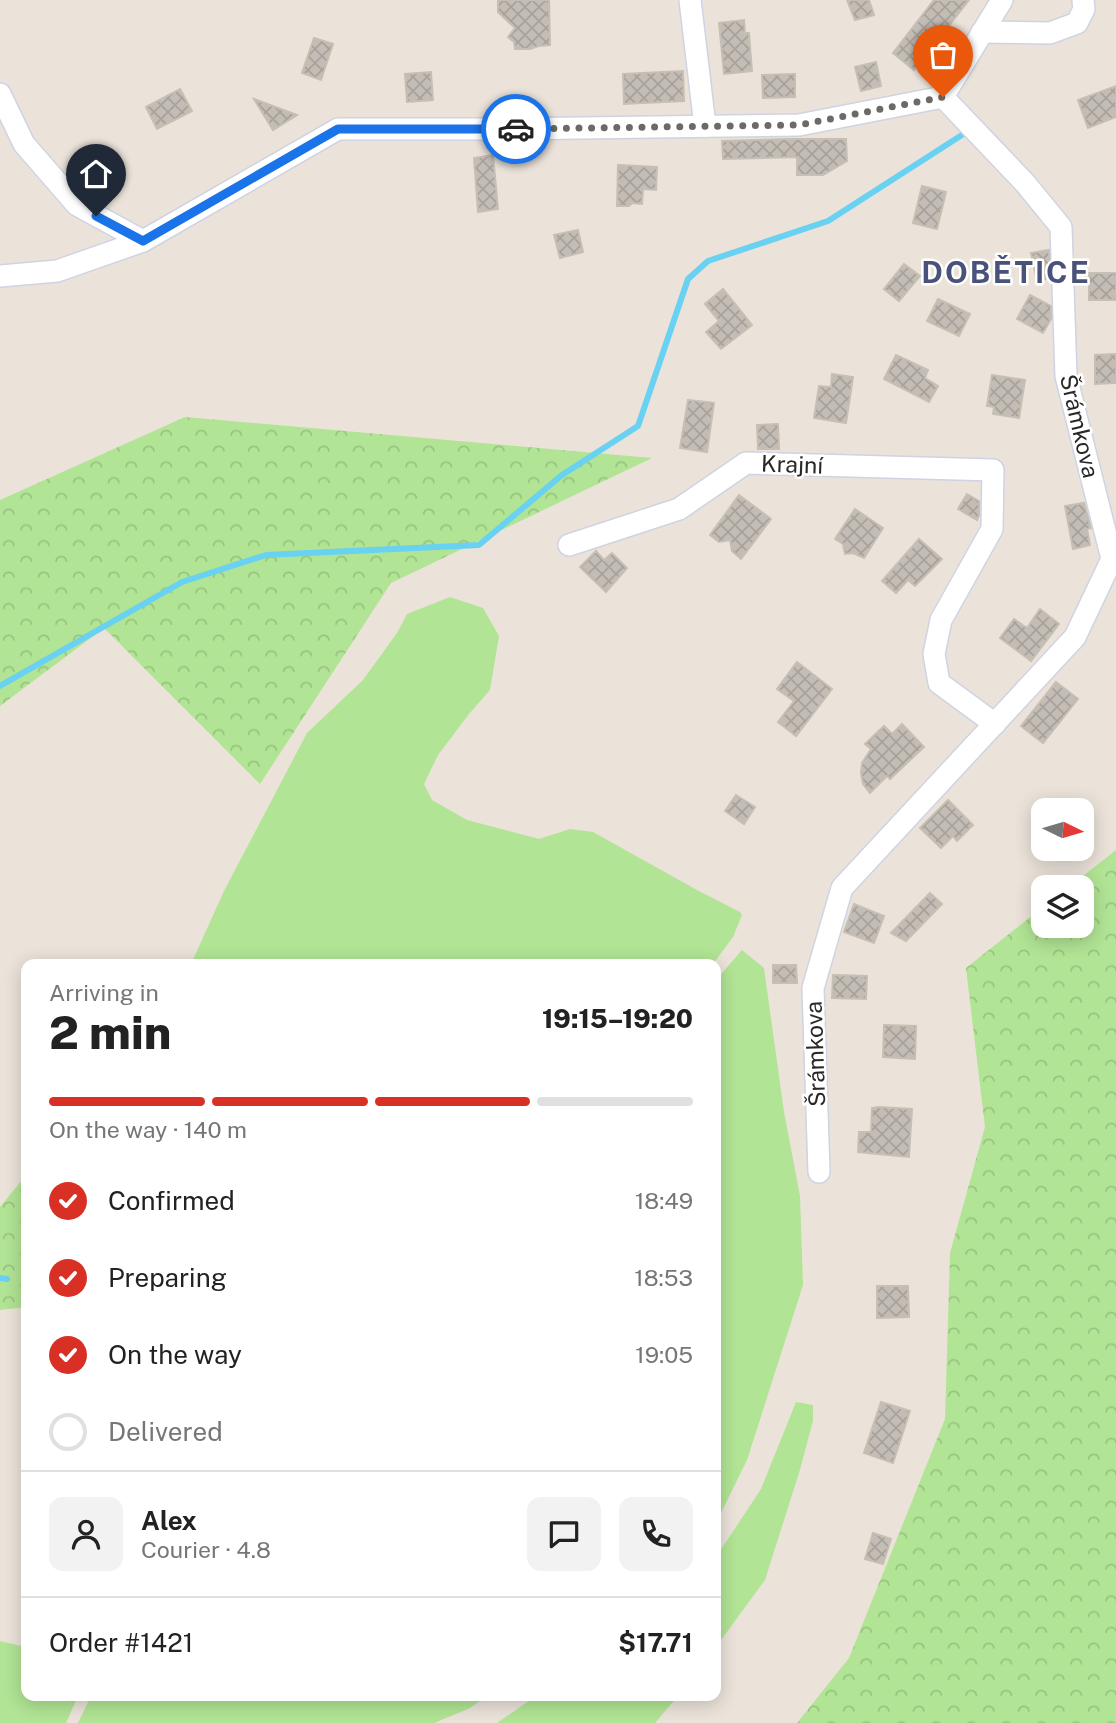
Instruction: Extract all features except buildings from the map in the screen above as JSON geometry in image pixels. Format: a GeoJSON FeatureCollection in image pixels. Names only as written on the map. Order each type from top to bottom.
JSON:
{"type":"FeatureCollection","features":[{"type":"Feature","properties":{"kind":"street"},"geometry":{"type":"LineString","coordinates":[[690,0],[705,126]]}},
{"type":"Feature","properties":{"kind":"street"},"geometry":{"type":"LineString","coordinates":[[0,276],[57,271],[143,241],[338,129],[799,125],[943,97],[1002,0]]}},
{"type":"Feature","properties":{"kind":"street"},"geometry":{"type":"LineString","coordinates":[[982,32],[1050,33],[1077,23],[1084,9],[1083,0]]}},
{"type":"Feature","properties":{"kind":"street"},"geometry":{"type":"LineString","coordinates":[[0,94],[24,144],[77,205],[143,241]]}},
{"type":"Feature","properties":{"kind":"street","name":"Šrámkova"},"geometry":{"type":"LineString","coordinates":[[819,1172],[813,988],[842,888],[1075,637],[1112,559],[1066,376],[1062,227],[1024,182],[943,97]]}},
{"type":"Feature","properties":{"kind":"street","name":"Krajní"},"geometry":{"type":"LineString","coordinates":[[569,545],[679,509],[746,463],[993,470],[992,529],[941,620],[934,654],[939,683],[995,724]]}},
{"type":"Feature","properties":{"kind":"green space"},"geometry":{"type":"Polygon","coordinates":[[[185,417],[652,458],[391,583],[260,784],[104,628],[0,706],[0,500],[185,417]]]}},
{"type":"Feature","properties":{"kind":"green space"},"geometry":{"type":"Polygon","coordinates":[[[450,597],[483,608],[499,636],[490,690],[438,755],[424,784],[432,800],[467,820],[539,839],[570,829],[593,832],[740,912],[742,915],[733,937],[717,959],[193,959],[224,891],[307,733],[363,680],[397,633],[407,614],[450,597]]]}},
{"type":"Feature","properties":{"kind":"green space"},"geometry":{"type":"Polygon","coordinates":[[[1116,850],[1116,1723],[797,1723],[849,1658],[945,1419],[950,1253],[985,1127],[966,968],[1031,917],[1031,938],[1094,938],[1094,875],[1084,875],[1116,850]]]}},
{"type":"Feature","properties":{"kind":"green space"},"geometry":{"type":"Polygon","coordinates":[[[742,950],[764,968],[784,1112],[800,1196],[803,1285],[747,1460],[721,1513],[721,974],[742,950]]]}},
{"type":"Feature","properties":{"kind":"green space"},"geometry":{"type":"Polygon","coordinates":[[[21,1181],[21,1308],[0,1310],[0,1207],[21,1181]]]}},
{"type":"Feature","properties":{"kind":"green space"},"geometry":{"type":"Polygon","coordinates":[[[796,1402],[813,1405],[813,1421],[799,1473],[765,1580],[721,1640],[721,1549],[761,1489],[796,1402]]]}},
{"type":"Feature","properties":{"kind":"green space"},"geometry":{"type":"Polygon","coordinates":[[[0,1641],[21,1646],[21,1701],[76,1701],[66,1723],[0,1723],[0,1641]]]}},
{"type":"Feature","properties":{"kind":"green space"},"geometry":{"type":"Polygon","coordinates":[[[89,1701],[480,1701],[434,1723],[78,1723],[89,1701]]]}},
{"type":"Feature","properties":{"kind":"green space"},"geometry":{"type":"Polygon","coordinates":[[[529,1701],[674,1701],[655,1723],[497,1723],[529,1701]]]}},
{"type":"Feature","properties":{"kind":"waterway"},"geometry":{"type":"LineString","coordinates":[[0,686],[182,582],[266,555],[479,545],[562,475],[638,426],[688,279],[708,261],[828,221],[965,133]]}},
{"type":"Feature","properties":{"kind":"waterway"},"geometry":{"type":"LineString","coordinates":[[0,1278],[7,1279]]}},
{"type":"Feature","properties":{"kind":"way so far"},"geometry":{"type":"LineString","coordinates":[[516,129],[799,125],[943,97]]}},
{"type":"Feature","properties":{"kind":"district","name":"DOBĚTICE"},"geometry":{"type":"Point","coordinates":[1006,272]}},
{"type":"Feature","properties":{"kind":"route"},"geometry":{"type":"LineString","coordinates":[[96,216],[143,241],[338,129],[516,129]]}}]}
